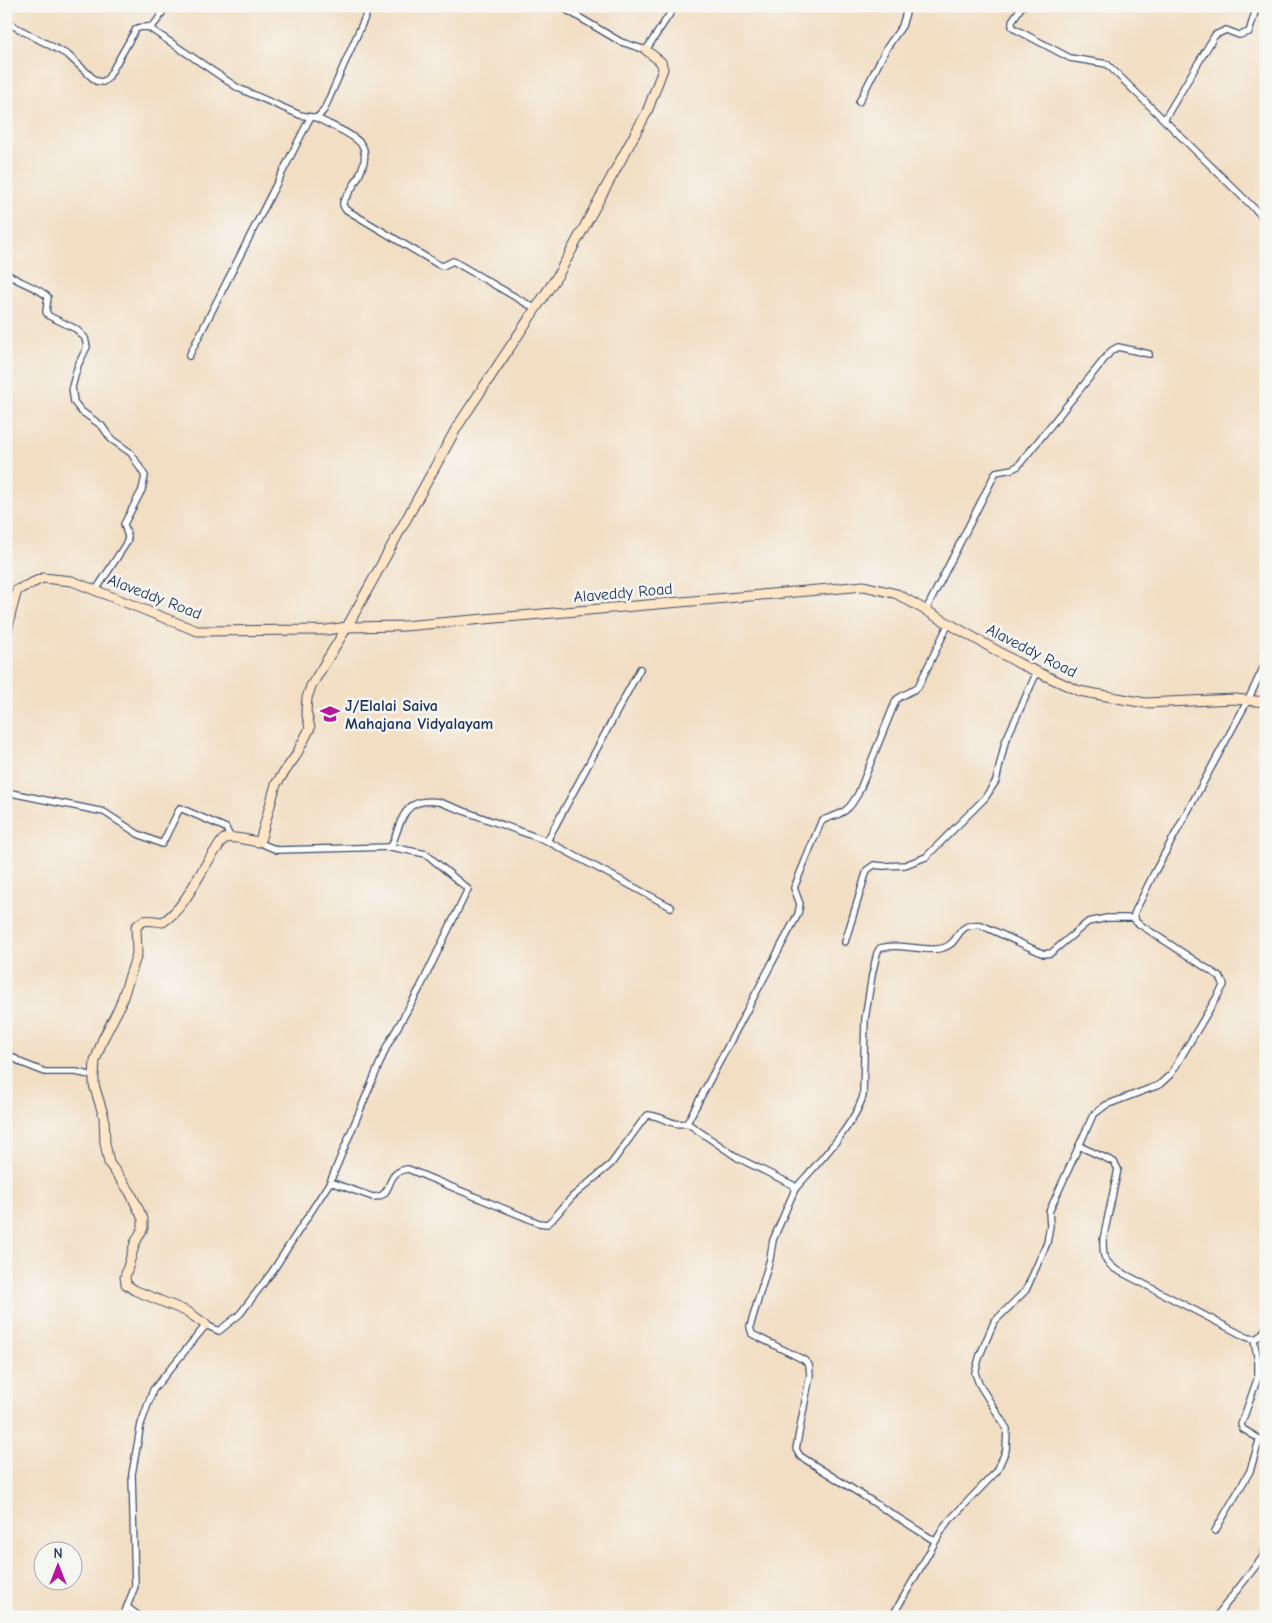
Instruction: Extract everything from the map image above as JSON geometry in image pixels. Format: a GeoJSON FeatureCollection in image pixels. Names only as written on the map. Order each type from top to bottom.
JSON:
{"type":"FeatureCollection","features":[{"type":"Feature","properties":{"kind":"street"},"geometry":{"type":"LineString","coordinates":[[148,27],[154,24],[165,6]]}},
{"type":"Feature","properties":{"kind":"street"},"geometry":{"type":"LineString","coordinates":[[317,118],[324,110],[370,6]]}},
{"type":"Feature","properties":{"kind":"street"},"geometry":{"type":"LineString","coordinates":[[258,842],[276,784],[295,757],[310,728],[306,704],[311,686],[347,627],[457,427],[558,275],[647,112],[663,69],[661,62],[646,50],[621,42],[560,6]]}},
{"type":"Feature","properties":{"kind":"street"},"geometry":{"type":"LineString","coordinates":[[646,50],[675,6]]}},
{"type":"Feature","properties":{"kind":"street"},"geometry":{"type":"LineString","coordinates":[[859,102],[886,50],[902,26],[908,6]]}},
{"type":"Feature","properties":{"kind":"street"},"geometry":{"type":"LineString","coordinates":[[1022,6],[1012,21],[1012,26],[1015,29],[1070,58],[1107,64],[1266,220]]}},
{"type":"Feature","properties":{"kind":"street"},"geometry":{"type":"LineString","coordinates":[[1164,120],[1215,35],[1226,30],[1239,35],[1249,32],[1257,6]]}},
{"type":"Feature","properties":{"kind":"street"},"geometry":{"type":"LineString","coordinates":[[6,22],[68,55],[96,81],[103,82],[108,78],[136,29],[141,26],[148,27],[238,88],[300,115],[317,118],[354,138],[362,146],[364,154],[360,175],[344,202],[345,209],[439,265],[444,266],[453,261],[536,308]]}},
{"type":"Feature","properties":{"kind":"street"},"geometry":{"type":"LineString","coordinates":[[189,356],[310,118]]}},
{"type":"Feature","properties":{"kind":"street"},"geometry":{"type":"LineString","coordinates":[[6,273],[41,290],[48,296],[46,312],[49,316],[76,330],[85,338],[86,347],[78,365],[72,387],[74,402],[81,411],[102,426],[111,439],[131,453],[145,476],[142,490],[124,524],[128,537],[127,542],[96,590]]}},
{"type":"Feature","properties":{"kind":"street"},"geometry":{"type":"LineString","coordinates":[[926,610],[996,472],[1018,466],[1111,351],[1118,346],[1149,354]]}},
{"type":"Feature","properties":{"kind":"street","name":"Alaveddy Road"},"geometry":{"type":"LineString","coordinates":[[6,637],[17,590],[44,578],[72,581],[196,631],[327,630],[347,627],[404,626],[864,586],[897,594],[1020,664],[1079,691],[1145,702],[1235,699],[1266,702]]}},
{"type":"Feature","properties":{"kind":"street"},"geometry":{"type":"LineString","coordinates":[[688,1123],[798,914],[800,904],[794,888],[821,822],[828,817],[838,815],[850,807],[858,794],[896,700],[902,694],[911,692],[918,687],[949,623]]}},
{"type":"Feature","properties":{"kind":"street"},"geometry":{"type":"LineString","coordinates":[[892,1617],[945,1525],[997,1471],[1006,1450],[1007,1429],[979,1384],[975,1373],[994,1322],[1026,1290],[1047,1243],[1050,1226],[1049,1212],[1093,1115],[1106,1106],[1159,1086],[1171,1074],[1224,985],[1220,978],[1136,922],[1134,914],[1153,874],[1248,700],[1266,662]]}},
{"type":"Feature","properties":{"kind":"street"},"geometry":{"type":"LineString","coordinates":[[546,841],[640,669]]}},
{"type":"Feature","properties":{"kind":"street"},"geometry":{"type":"LineString","coordinates":[[845,942],[867,870],[874,865],[905,865],[926,857],[985,798],[996,781],[1005,742],[1037,672]]}},
{"type":"Feature","properties":{"kind":"street"},"geometry":{"type":"LineString","coordinates":[[6,792],[104,812],[138,834],[162,844],[180,808],[226,828],[230,837]]}},
{"type":"Feature","properties":{"kind":"street"},"geometry":{"type":"LineString","coordinates":[[391,847],[408,808],[415,802],[425,800],[439,802],[546,841],[671,907]]}},
{"type":"Feature","properties":{"kind":"street"},"geometry":{"type":"LineString","coordinates":[[230,837],[258,842],[277,850],[391,847],[426,854],[468,889],[420,988],[387,1046],[330,1182],[272,1272],[240,1314],[219,1330],[206,1325],[188,1312],[134,1290],[126,1284],[125,1277],[135,1243],[143,1228],[143,1219],[130,1192],[109,1163],[105,1143],[104,1117],[94,1085],[95,1061],[103,1039],[120,1006],[137,954],[136,927],[140,922],[146,920],[163,922],[172,916],[184,902],[224,839],[230,837]]}},
{"type":"Feature","properties":{"kind":"street"},"geometry":{"type":"LineString","coordinates":[[935,1541],[800,1456],[796,1449],[810,1375],[809,1365],[804,1360],[752,1334],[750,1327],[770,1259],[773,1240],[795,1189],[834,1144],[860,1106],[863,1096],[865,1019],[873,968],[880,948],[889,945],[944,948],[950,944],[964,927],[972,924],[981,924],[1044,954],[1051,953],[1088,922],[1107,918],[1135,918]]}},
{"type":"Feature","properties":{"kind":"street"},"geometry":{"type":"LineString","coordinates":[[6,1053],[22,1063],[45,1072],[76,1072],[94,1076]]}},
{"type":"Feature","properties":{"kind":"street"},"geometry":{"type":"LineString","coordinates":[[330,1182],[373,1197],[379,1197],[385,1194],[394,1175],[400,1170],[408,1169],[539,1223],[547,1224],[572,1197],[611,1164],[648,1115],[656,1116],[679,1125],[688,1123],[738,1158],[793,1185],[795,1189]]}},
{"type":"Feature","properties":{"kind":"street"},"geometry":{"type":"LineString","coordinates":[[1079,1146],[1114,1162],[1118,1169],[1103,1240],[1106,1262],[1123,1273],[1246,1337],[1254,1340],[1259,1338],[1266,1328]]}},
{"type":"Feature","properties":{"kind":"street"},"geometry":{"type":"LineString","coordinates":[[123,1617],[134,1586],[132,1474],[141,1424],[153,1390],[206,1325]]}},
{"type":"Feature","properties":{"kind":"street"},"geometry":{"type":"LineString","coordinates":[[1254,1340],[1258,1361],[1258,1377],[1241,1425],[1243,1429],[1259,1441],[1266,1443]]}},
{"type":"Feature","properties":{"kind":"street"},"geometry":{"type":"LineString","coordinates":[[1215,1531],[1250,1470],[1259,1441]]}},
{"type":"Feature","properties":{"kind":"street"},"geometry":{"type":"LineString","coordinates":[[1216,1617],[1262,1558],[1266,1548]]}},
{"type":"Feature","properties":{"kind":"street"},"geometry":{"type":"LineString","coordinates":[[127,1607],[140,1617]]}},
{"type":"Feature","properties":{"kind":"place","name":"J/Elalai Saiva Mahajana Vidyalayam"},"geometry":{"type":"Point","coordinates":[330,714]}}]}
